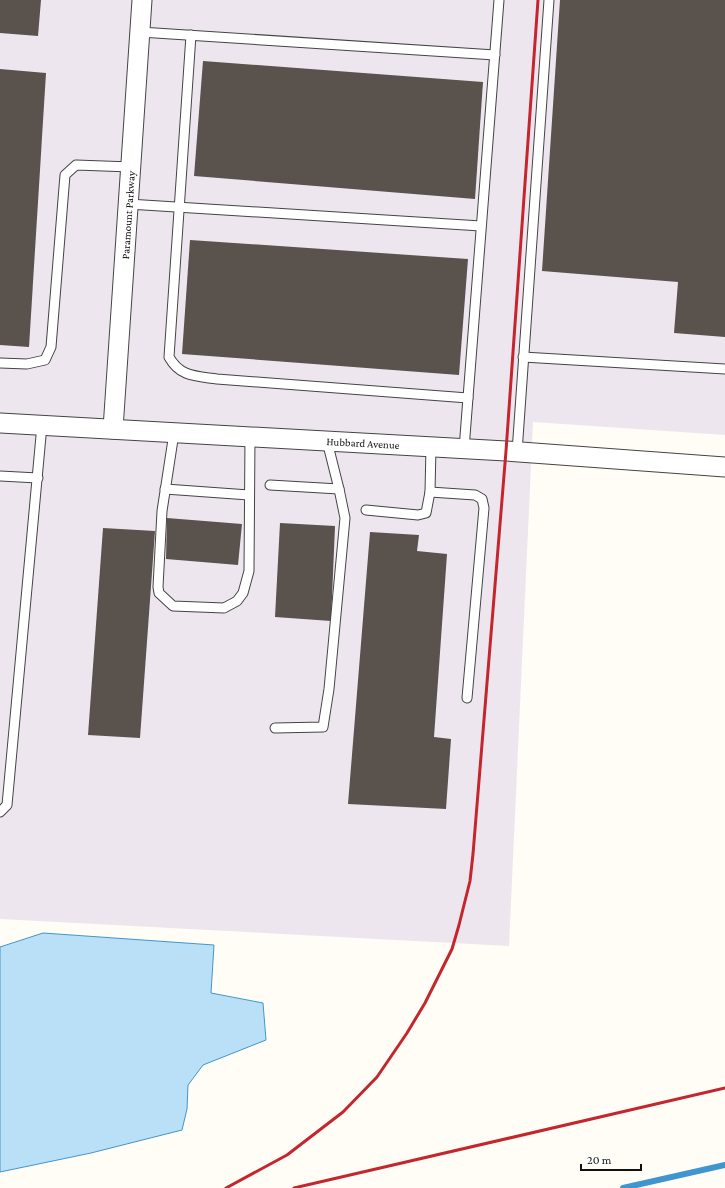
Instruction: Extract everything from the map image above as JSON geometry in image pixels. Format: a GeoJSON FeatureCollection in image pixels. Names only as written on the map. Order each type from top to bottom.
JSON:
{"type":"FeatureCollection","features":[{"type":"Feature","properties":{"kind":"street","name":"Paramount Parkway"},"geometry":{"type":"LineString","coordinates":[[113,429],[142,0]]}},
{"type":"Feature","properties":{"kind":"street","name":"Hubbard Avenue"},"geometry":{"type":"LineString","coordinates":[[0,423],[517,452],[725,468]]}},
{"type":"Feature","properties":{"kind":"lane"},"geometry":{"type":"LineString","coordinates":[[464,449],[499,0]]}},
{"type":"Feature","properties":{"kind":"lane"},"geometry":{"type":"LineString","coordinates":[[517,452],[549,0]]}},
{"type":"Feature","properties":{"kind":"lane"},"geometry":{"type":"LineString","coordinates":[[140,32],[495,55]]}},
{"type":"Feature","properties":{"kind":"lane"},"geometry":{"type":"LineString","coordinates":[[191,35],[169,357],[173,364],[185,374],[217,379],[468,398]]}},
{"type":"Feature","properties":{"kind":"lane"},"geometry":{"type":"LineString","coordinates":[[0,363],[27,364],[45,360],[51,347],[65,175],[76,166],[131,167]]}},
{"type":"Feature","properties":{"kind":"lane"},"geometry":{"type":"LineString","coordinates":[[128,204],[481,226]]}},
{"type":"Feature","properties":{"kind":"lane"},"geometry":{"type":"LineString","coordinates":[[523,357],[725,369]]}},
{"type":"Feature","properties":{"kind":"lane"},"geometry":{"type":"LineString","coordinates":[[0,812],[7,805],[42,425]]}},
{"type":"Feature","properties":{"kind":"lane"},"geometry":{"type":"LineString","coordinates":[[174,433],[162,511],[158,588],[159,593],[173,606],[224,608],[237,601],[243,593],[249,571],[250,437]]}},
{"type":"Feature","properties":{"kind":"lane"},"geometry":{"type":"LineString","coordinates":[[275,728],[323,727],[329,689],[345,518],[327,441]]}},
{"type":"Feature","properties":{"kind":"lane"},"geometry":{"type":"LineString","coordinates":[[366,510],[418,515],[426,513],[430,492],[431,447]]}},
{"type":"Feature","properties":{"kind":"lane"},"geometry":{"type":"LineString","coordinates":[[0,476],[38,478]]}},
{"type":"Feature","properties":{"kind":"lane"},"geometry":{"type":"LineString","coordinates":[[270,485],[339,489]]}},
{"type":"Feature","properties":{"kind":"lane"},"geometry":{"type":"LineString","coordinates":[[165,489],[249,495]]}},
{"type":"Feature","properties":{"kind":"lane"},"geometry":{"type":"LineString","coordinates":[[430,492],[475,496],[482,499],[484,508],[467,698]]}},
{"type":"Feature","properties":{"kind":"shaded area"},"geometry":{"type":"Polygon","coordinates":[[[0,0],[725,0],[725,435],[533,422],[509,946],[0,919],[0,0]]]}},
{"type":"Feature","properties":{"kind":"water"},"geometry":{"type":"Polygon","coordinates":[[[43,933],[214,945],[211,993],[263,1003],[266,1040],[203,1065],[188,1085],[187,1109],[182,1130],[91,1153],[0,1172],[0,947],[43,933]]]}},
{"type":"Feature","properties":{"kind":"building"},"geometry":{"type":"Polygon","coordinates":[[[0,0],[41,0],[38,36],[0,33],[0,0]]]}},
{"type":"Feature","properties":{"kind":"building"},"geometry":{"type":"Polygon","coordinates":[[[560,0],[725,0],[725,337],[674,333],[678,282],[542,271],[560,0]]]}},
{"type":"Feature","properties":{"kind":"building"},"geometry":{"type":"Polygon","coordinates":[[[203,61],[483,82],[475,199],[194,176],[203,61]]]}},
{"type":"Feature","properties":{"kind":"building"},"geometry":{"type":"Polygon","coordinates":[[[0,69],[46,73],[29,347],[0,345],[0,69]]]}},
{"type":"Feature","properties":{"kind":"building"},"geometry":{"type":"Polygon","coordinates":[[[190,240],[468,259],[459,375],[182,354],[190,240]]]}},
{"type":"Feature","properties":{"kind":"building"},"geometry":{"type":"Polygon","coordinates":[[[167,518],[242,524],[238,565],[166,559],[167,518]]]}},
{"type":"Feature","properties":{"kind":"building"},"geometry":{"type":"Polygon","coordinates":[[[280,523],[335,526],[331,621],[275,617],[280,523]]]}},
{"type":"Feature","properties":{"kind":"building"},"geometry":{"type":"Polygon","coordinates":[[[103,528],[155,531],[140,738],[88,735],[103,528]]]}},
{"type":"Feature","properties":{"kind":"building"},"geometry":{"type":"Polygon","coordinates":[[[370,532],[419,535],[417,551],[447,554],[434,737],[451,739],[446,809],[348,804],[370,532]]]}},
{"type":"Feature","properties":{"kind":"waterway"},"geometry":{"type":"LineString","coordinates":[[623,1188],[725,1165]]}},
{"type":"Feature","properties":{"kind":"railway"},"geometry":{"type":"LineString","coordinates":[[226,1188],[287,1155],[343,1112],[377,1077],[407,1033],[425,1003],[452,949],[459,925],[470,881],[473,854],[506,451],[538,0]]}},
{"type":"Feature","properties":{"kind":"railway"},"geometry":{"type":"LineString","coordinates":[[294,1188],[725,1088]]}}]}
